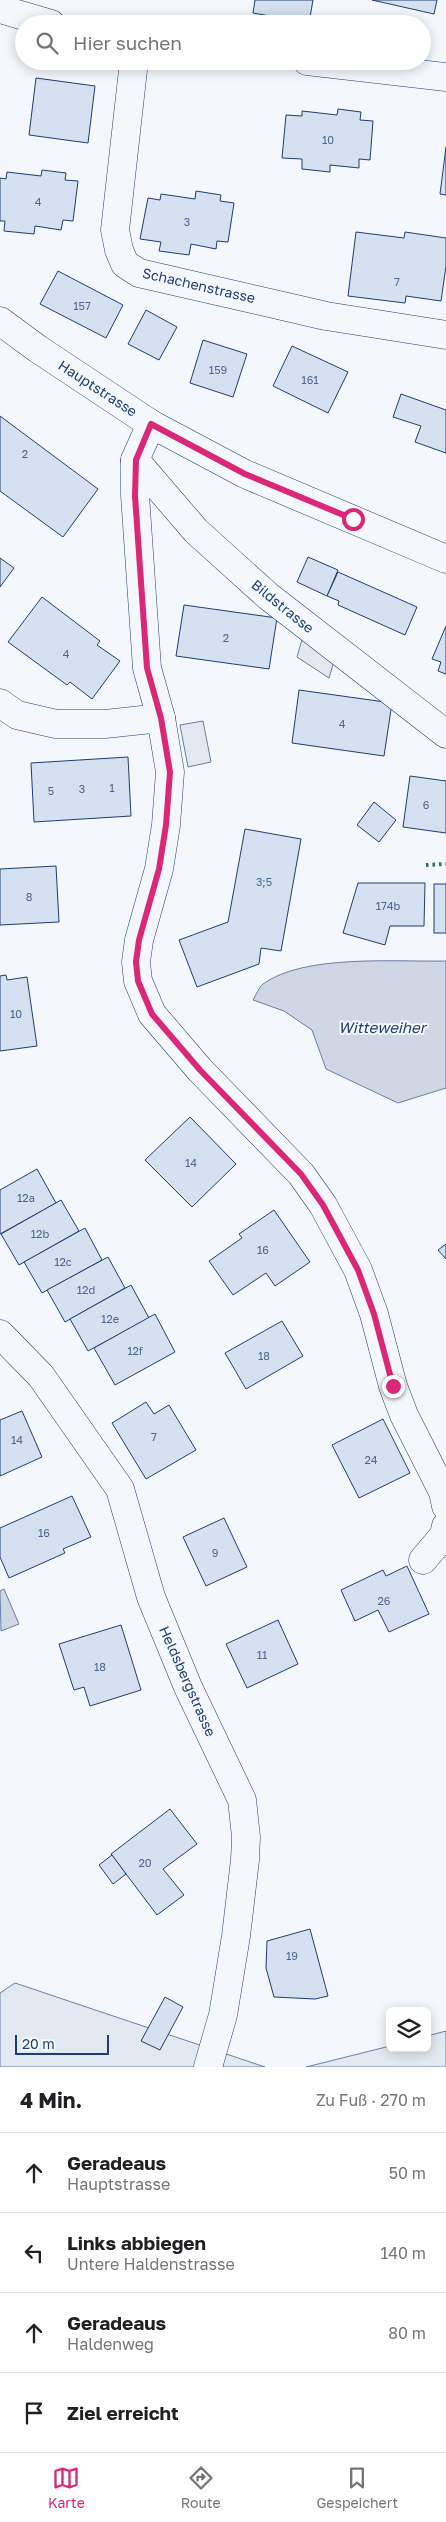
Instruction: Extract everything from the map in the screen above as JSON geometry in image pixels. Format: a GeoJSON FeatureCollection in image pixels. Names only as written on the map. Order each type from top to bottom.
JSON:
{"type":"FeatureCollection","features":[{"type":"Feature","properties":{"kind":"street"},"geometry":{"type":"LineString","coordinates":[[0,10],[18,15]]}},
{"type":"Feature","properties":{"kind":"street","name":"Schachenstrasse"},"geometry":{"type":"LineString","coordinates":[[133,70],[115,222],[119,250],[125,264],[139,272],[326,316],[446,335]]}},
{"type":"Feature","properties":{"kind":"street"},"geometry":{"type":"LineString","coordinates":[[385,70],[446,77]]}},
{"type":"Feature","properties":{"kind":"street","name":"Hauptstrasse"},"geometry":{"type":"LineString","coordinates":[[0,321],[38,349],[151,424],[245,474],[446,559]]}},
{"type":"Feature","properties":{"kind":"street"},"geometry":{"type":"LineString","coordinates":[[151,424],[136,460],[135,496],[147,668],[161,718],[170,772],[166,825],[159,869],[139,940],[136,962],[138,981],[152,1014],[200,1070],[301,1174],[323,1205],[358,1270],[374,1314],[393,1386],[404,1415],[442,1492],[446,1506]]}},
{"type":"Feature","properties":{"kind":"street","name":"Bildstrasse"},"geometry":{"type":"LineString","coordinates":[[136,460],[196,531],[261,589],[446,734]]}},
{"type":"Feature","properties":{"kind":"street"},"geometry":{"type":"LineString","coordinates":[[0,703],[16,715],[56,724],[105,724],[161,718]]}},
{"type":"Feature","properties":{"kind":"street","name":"Heldsbergstrasse"},"geometry":{"type":"LineString","coordinates":[[0,1334],[41,1376],[120,1489],[151,1597],[188,1687],[242,1800],[246,1837],[245,1860],[236,1936],[223,2015],[208,2067]]}},
{"type":"Feature","properties":{"kind":"street"},"geometry":{"type":"LineString","coordinates":[[423,1560],[444,1535],[446,1526]]}},
{"type":"Feature","properties":{"kind":"shaded area"},"geometry":{"type":"Polygon","coordinates":[[[303,636],[335,658],[329,678],[297,657],[303,636]]]}},
{"type":"Feature","properties":{"kind":"shaded area"},"geometry":{"type":"Polygon","coordinates":[[[203,721],[211,762],[188,767],[180,725],[203,721]]]}},
{"type":"Feature","properties":{"kind":"shaded area"},"geometry":{"type":"Polygon","coordinates":[[[15,1983],[265,2067],[0,2067],[0,1993],[15,1983]]]}},
{"type":"Feature","properties":{"kind":"shaded area"},"geometry":{"type":"Polygon","coordinates":[[[446,2031],[446,2067],[306,2067],[386,2047],[386,2052],[431,2052],[431,2035],[446,2031]]]}},
{"type":"Feature","properties":{"kind":"water","name":"Witteweiher"},"geometry":{"type":"Polygon","coordinates":[[[446,961],[446,1088],[398,1103],[326,1069],[312,1030],[284,1011],[253,1000],[263,984],[281,974],[302,968],[351,962],[446,961]]]}},
{"type":"Feature","properties":{"kind":"water"},"geometry":{"type":"Polygon","coordinates":[[[4,1589],[19,1624],[1,1631],[0,1591],[4,1589]]]}},
{"type":"Feature","properties":{"kind":"building"},"geometry":{"type":"Polygon","coordinates":[[[255,0],[313,0],[310,15],[264,15],[253,13],[255,0]]]}},
{"type":"Feature","properties":{"kind":"building"},"geometry":{"type":"Polygon","coordinates":[[[372,0],[437,0],[434,14],[372,0]]]}},
{"type":"Feature","properties":{"kind":"building"},"geometry":{"type":"Polygon","coordinates":[[[36,78],[95,86],[88,143],[29,135],[36,78]]]}},
{"type":"Feature","properties":{"kind":"building"},"geometry":{"type":"Polygon","coordinates":[[[338,109],[361,112],[360,120],[373,121],[370,160],[359,159],[359,168],[330,165],[330,172],[302,169],[302,159],[282,158],[286,115],[302,116],[302,111],[337,115],[338,109]]]}},
{"type":"Feature","properties":{"kind":"building"},"geometry":{"type":"Polygon","coordinates":[[[446,147],[446,195],[440,194],[446,147]]]}},
{"type":"Feature","properties":{"kind":"building"},"geometry":{"type":"Polygon","coordinates":[[[42,170],[66,173],[65,180],[78,181],[73,221],[63,220],[61,230],[35,226],[34,234],[4,231],[5,221],[0,221],[0,178],[6,179],[7,172],[41,176],[42,170]]]}},
{"type":"Feature","properties":{"kind":"building"},"geometry":{"type":"Polygon","coordinates":[[[196,191],[221,195],[220,201],[234,203],[228,242],[217,241],[216,249],[191,244],[189,255],[159,251],[161,242],[140,239],[148,198],[160,200],[161,194],[195,199],[196,191]]]}},
{"type":"Feature","properties":{"kind":"building"},"geometry":{"type":"Polygon","coordinates":[[[356,232],[404,238],[405,232],[446,238],[446,266],[441,301],[406,296],[405,303],[348,296],[356,232]]]}},
{"type":"Feature","properties":{"kind":"building"},"geometry":{"type":"Polygon","coordinates":[[[58,271],[123,305],[106,338],[40,304],[58,271]]]}},
{"type":"Feature","properties":{"kind":"building"},"geometry":{"type":"Polygon","coordinates":[[[146,310],[177,327],[159,360],[128,344],[146,310]]]}},
{"type":"Feature","properties":{"kind":"building"},"geometry":{"type":"Polygon","coordinates":[[[203,340],[247,354],[233,397],[190,383],[203,340]]]}},
{"type":"Feature","properties":{"kind":"building"},"geometry":{"type":"Polygon","coordinates":[[[292,346],[348,372],[328,413],[273,386],[292,346]]]}},
{"type":"Feature","properties":{"kind":"building"},"geometry":{"type":"Polygon","coordinates":[[[401,394],[446,410],[446,453],[415,442],[421,426],[393,417],[401,394]]]}},
{"type":"Feature","properties":{"kind":"building"},"geometry":{"type":"Polygon","coordinates":[[[0,416],[98,489],[63,537],[0,491],[0,416]]]}},
{"type":"Feature","properties":{"kind":"building"},"geometry":{"type":"Polygon","coordinates":[[[308,557],[338,570],[327,596],[297,582],[308,557]]]}},
{"type":"Feature","properties":{"kind":"building"},"geometry":{"type":"Polygon","coordinates":[[[0,558],[14,568],[0,587],[0,558]]]}},
{"type":"Feature","properties":{"kind":"building"},"geometry":{"type":"Polygon","coordinates":[[[338,572],[417,607],[405,635],[338,605],[339,601],[327,596],[338,572]]]}},
{"type":"Feature","properties":{"kind":"building"},"geometry":{"type":"Polygon","coordinates":[[[42,597],[100,641],[97,645],[120,661],[92,699],[70,682],[67,685],[8,642],[42,597]]]}},
{"type":"Feature","properties":{"kind":"building"},"geometry":{"type":"Polygon","coordinates":[[[184,605],[277,618],[269,669],[176,656],[184,605]]]}},
{"type":"Feature","properties":{"kind":"building"},"geometry":{"type":"Polygon","coordinates":[[[446,626],[446,674],[438,671],[441,662],[432,659],[446,626]]]}},
{"type":"Feature","properties":{"kind":"building"},"geometry":{"type":"Polygon","coordinates":[[[299,690],[392,703],[384,756],[292,743],[299,690]]]}},
{"type":"Feature","properties":{"kind":"building"},"geometry":{"type":"Polygon","coordinates":[[[128,757],[131,816],[34,822],[31,763],[128,757]]]}},
{"type":"Feature","properties":{"kind":"building"},"geometry":{"type":"Polygon","coordinates":[[[410,776],[446,781],[446,833],[403,827],[410,776]]]}},
{"type":"Feature","properties":{"kind":"building"},"geometry":{"type":"Polygon","coordinates":[[[374,802],[396,820],[379,842],[357,825],[374,802]]]}},
{"type":"Feature","properties":{"kind":"building"},"geometry":{"type":"Polygon","coordinates":[[[245,829],[301,839],[281,951],[261,948],[259,964],[197,987],[179,940],[228,922],[245,829]]]}},
{"type":"Feature","properties":{"kind":"building"},"geometry":{"type":"Polygon","coordinates":[[[56,866],[59,922],[0,925],[0,869],[56,866]]]}},
{"type":"Feature","properties":{"kind":"building"},"geometry":{"type":"Polygon","coordinates":[[[358,883],[425,883],[424,926],[390,926],[385,945],[343,933],[358,883]]]}},
{"type":"Feature","properties":{"kind":"building"},"geometry":{"type":"Polygon","coordinates":[[[434,884],[446,884],[446,933],[434,933],[434,884]]]}},
{"type":"Feature","properties":{"kind":"building"},"geometry":{"type":"Polygon","coordinates":[[[6,975],[7,980],[27,977],[37,1046],[0,1051],[0,976],[6,975]]]}},
{"type":"Feature","properties":{"kind":"building"},"geometry":{"type":"Polygon","coordinates":[[[190,1117],[236,1164],[192,1207],[145,1160],[190,1117]]]}},
{"type":"Feature","properties":{"kind":"building"},"geometry":{"type":"Polygon","coordinates":[[[37,1169],[56,1203],[0,1234],[0,1190],[37,1169]]]}},
{"type":"Feature","properties":{"kind":"building"},"geometry":{"type":"Polygon","coordinates":[[[61,1200],[79,1231],[19,1265],[1,1234],[61,1200]]]}},
{"type":"Feature","properties":{"kind":"building"},"geometry":{"type":"Polygon","coordinates":[[[274,1210],[310,1262],[275,1286],[266,1273],[233,1295],[209,1261],[242,1238],[239,1234],[274,1210]]]}},
{"type":"Feature","properties":{"kind":"building"},"geometry":{"type":"Polygon","coordinates":[[[85,1228],[102,1260],[42,1293],[24,1262],[85,1228]]]}},
{"type":"Feature","properties":{"kind":"building"},"geometry":{"type":"Polygon","coordinates":[[[446,1244],[446,1259],[438,1250],[446,1244]]]}},
{"type":"Feature","properties":{"kind":"building"},"geometry":{"type":"Polygon","coordinates":[[[108,1257],[125,1288],[65,1322],[47,1290],[108,1257]]]}},
{"type":"Feature","properties":{"kind":"building"},"geometry":{"type":"Polygon","coordinates":[[[131,1285],[149,1318],[88,1351],[70,1319],[131,1285]]]}},
{"type":"Feature","properties":{"kind":"building"},"geometry":{"type":"Polygon","coordinates":[[[155,1314],[175,1352],[115,1385],[94,1348],[155,1314]]]}},
{"type":"Feature","properties":{"kind":"building"},"geometry":{"type":"Polygon","coordinates":[[[282,1321],[303,1356],[246,1389],[225,1353],[282,1321]]]}},
{"type":"Feature","properties":{"kind":"building"},"geometry":{"type":"Polygon","coordinates":[[[146,1402],[154,1414],[169,1405],[196,1450],[146,1479],[112,1423],[146,1402]]]}},
{"type":"Feature","properties":{"kind":"building"},"geometry":{"type":"Polygon","coordinates":[[[22,1411],[42,1457],[0,1476],[0,1420],[22,1411]]]}},
{"type":"Feature","properties":{"kind":"building"},"geometry":{"type":"Polygon","coordinates":[[[383,1419],[410,1473],[359,1498],[332,1445],[383,1419]]]}},
{"type":"Feature","properties":{"kind":"building"},"geometry":{"type":"Polygon","coordinates":[[[72,1496],[91,1537],[63,1549],[65,1553],[9,1578],[0,1557],[0,1528],[72,1496]]]}},
{"type":"Feature","properties":{"kind":"building"},"geometry":{"type":"Polygon","coordinates":[[[224,1518],[247,1567],[206,1586],[183,1537],[224,1518]]]}},
{"type":"Feature","properties":{"kind":"building"},"geometry":{"type":"Polygon","coordinates":[[[407,1566],[429,1614],[389,1632],[378,1610],[355,1621],[341,1590],[383,1570],[386,1576],[407,1566]]]}},
{"type":"Feature","properties":{"kind":"building"},"geometry":{"type":"Polygon","coordinates":[[[278,1620],[298,1664],[247,1688],[226,1644],[278,1620]]]}},
{"type":"Feature","properties":{"kind":"building"},"geometry":{"type":"Polygon","coordinates":[[[121,1625],[141,1690],[90,1706],[84,1687],[74,1690],[59,1644],[121,1625]]]}},
{"type":"Feature","properties":{"kind":"building"},"geometry":{"type":"Polygon","coordinates":[[[170,1809],[197,1844],[163,1869],[184,1895],[157,1915],[111,1854],[170,1809]]]}},
{"type":"Feature","properties":{"kind":"building"},"geometry":{"type":"Polygon","coordinates":[[[112,1855],[126,1874],[113,1884],[99,1865],[112,1855]]]}},
{"type":"Feature","properties":{"kind":"building"},"geometry":{"type":"Polygon","coordinates":[[[310,1929],[328,1996],[315,1999],[274,1997],[266,1968],[267,1941],[310,1929]]]}},
{"type":"Feature","properties":{"kind":"building"},"geometry":{"type":"Polygon","coordinates":[[[165,1997],[183,2007],[160,2050],[141,2041],[165,1997]]]}},
{"type":"Feature","properties":{"kind":"hedge"},"geometry":{"type":"LineString","coordinates":[[426,865],[446,864]]}},
{"type":"Feature","properties":{"kind":"route"},"geometry":{"type":"LineString","coordinates":[[353,519],[319,503],[245,474],[151,424],[136,460],[135,496],[147,668],[161,718],[170,772],[166,825],[159,869],[139,940],[136,962],[138,981],[152,1014],[200,1070],[301,1174],[323,1205],[358,1270],[374,1314],[393,1386]]}}]}
